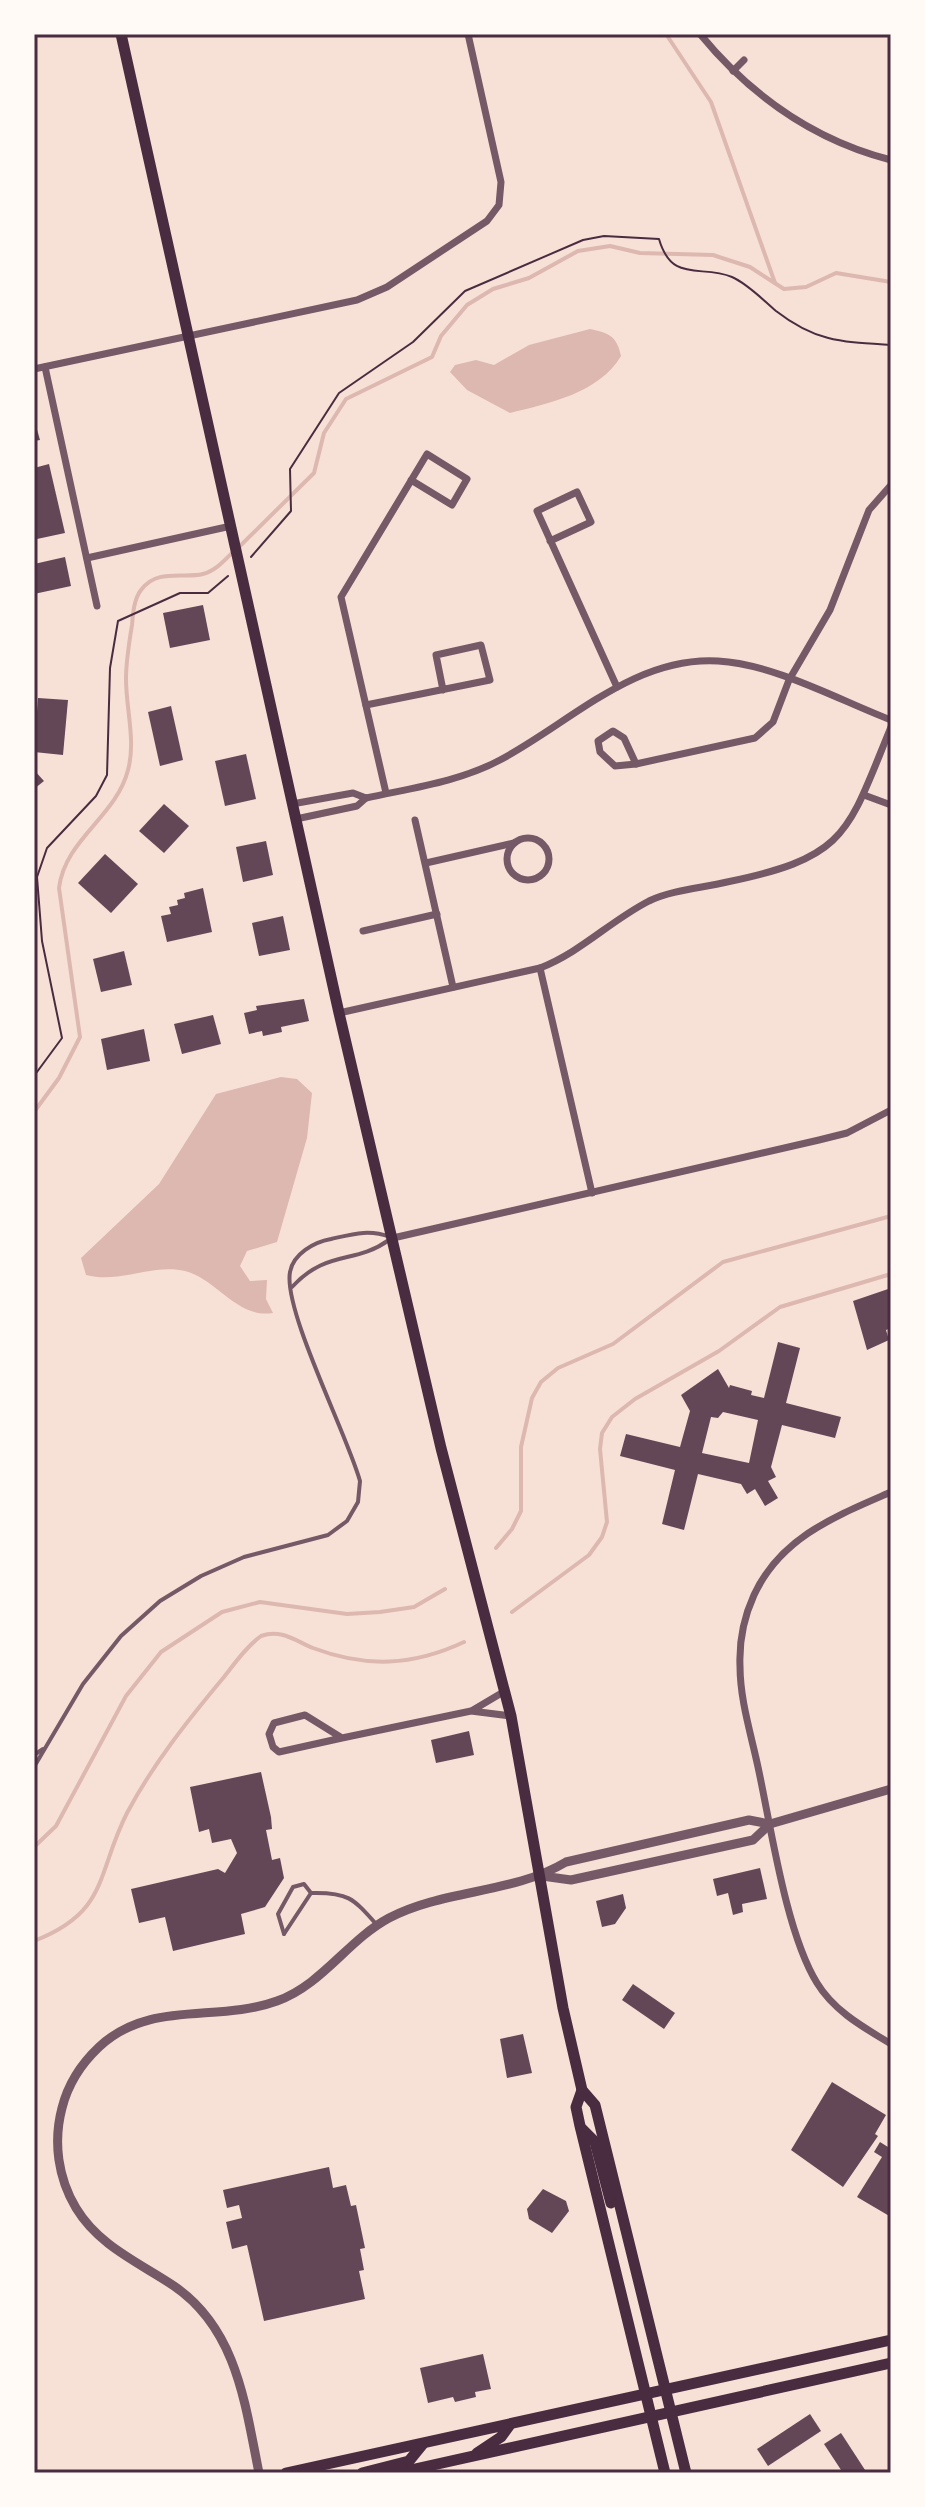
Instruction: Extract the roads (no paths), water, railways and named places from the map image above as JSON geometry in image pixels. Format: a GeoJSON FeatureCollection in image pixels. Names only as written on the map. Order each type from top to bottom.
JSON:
{"type":"FeatureCollection","features":[{"type":"Feature","properties":{"kind":"main road"},"geometry":{"type":"LineString","coordinates":[[121,34],[339,1013],[441,1448],[511,1716],[542,1876],[563,2008],[582,2090],[595,2105],[686,2473]]}},
{"type":"Feature","properties":{"kind":"main road"},"geometry":{"type":"LineString","coordinates":[[582,2090],[576,2107],[580,2126],[665,2473]]}},
{"type":"Feature","properties":{"kind":"main road"},"geometry":{"type":"LineString","coordinates":[[580,2126],[595,2142],[620,2239],[628,2247]]}},
{"type":"Feature","properties":{"kind":"main road"},"geometry":{"type":"LineString","coordinates":[[286,2473],[667,2392],[891,2340]]}},
{"type":"Feature","properties":{"kind":"main road"},"geometry":{"type":"LineString","coordinates":[[397,2473],[891,2363]]}},
{"type":"Feature","properties":{"kind":"main road"},"geometry":{"type":"LineString","coordinates":[[476,2455],[481,2448],[501,2437],[509,2426]]}},
{"type":"Feature","properties":{"kind":"main road"},"geometry":{"type":"LineString","coordinates":[[362,2473],[409,2461],[422,2445]]}},
{"type":"Feature","properties":{"kind":"street"},"geometry":{"type":"LineString","coordinates":[[34,369],[357,300],[387,287],[487,221],[499,205],[501,182],[468,34]]}},
{"type":"Feature","properties":{"kind":"street"},"geometry":{"type":"LineString","coordinates":[[700,34],[733,71],[763,98],[819,134],[891,160]]}},
{"type":"Feature","properties":{"kind":"street"},"geometry":{"type":"LineString","coordinates":[[733,71],[744,60]]}},
{"type":"Feature","properties":{"kind":"street"},"geometry":{"type":"LineString","coordinates":[[45,367],[97,606]]}},
{"type":"Feature","properties":{"kind":"street"},"geometry":{"type":"LineString","coordinates":[[386,793],[341,597],[411,480],[427,454],[467,479],[452,505],[411,480]]}},
{"type":"Feature","properties":{"kind":"street"},"geometry":{"type":"LineString","coordinates":[[636,764],[619,732],[598,741],[600,752],[615,766],[636,764],[755,738],[773,722],[789,680],[830,610],[869,510],[891,485]]}},
{"type":"Feature","properties":{"kind":"street"},"geometry":{"type":"LineString","coordinates":[[550,541],[591,522],[577,492],[537,511],[550,541],[617,687]]}},
{"type":"Feature","properties":{"kind":"street"},"geometry":{"type":"LineString","coordinates":[[87,558],[231,526]]}},
{"type":"Feature","properties":{"kind":"street"},"geometry":{"type":"LineString","coordinates":[[366,705],[443,690],[490,680],[481,645],[436,655],[443,690]]}},
{"type":"Feature","properties":{"kind":"street"},"geometry":{"type":"LineString","coordinates":[[296,819],[357,806],[366,798],[446,780],[499,761],[617,687],[653,670],[695,661],[739,663],[891,720]]}},
{"type":"Feature","properties":{"kind":"street"},"geometry":{"type":"LineString","coordinates":[[339,1013],[540,968],[567,958],[650,901],[780,871],[810,858],[850,823],[891,727]]}},
{"type":"Feature","properties":{"kind":"street"},"geometry":{"type":"LineString","coordinates":[[292,804],[353,793],[366,798]]}},
{"type":"Feature","properties":{"kind":"street"},"geometry":{"type":"LineString","coordinates":[[864,795],[891,805]]}},
{"type":"Feature","properties":{"kind":"street"},"geometry":{"type":"LineString","coordinates":[[415,820],[453,987]]}},
{"type":"Feature","properties":{"kind":"street"},"geometry":{"type":"LineString","coordinates":[[426,863],[529,839],[541,842],[549,853],[548,869],[538,877],[525,879],[511,874],[506,860],[514,843]]}},
{"type":"Feature","properties":{"kind":"street"},"geometry":{"type":"LineString","coordinates":[[363,931],[437,914]]}},
{"type":"Feature","properties":{"kind":"street"},"geometry":{"type":"LineString","coordinates":[[540,968],[592,1193]]}},
{"type":"Feature","properties":{"kind":"street"},"geometry":{"type":"LineString","coordinates":[[393,1238],[847,1133],[891,1110]]}},
{"type":"Feature","properties":{"kind":"street"},"geometry":{"type":"LineString","coordinates":[[891,1492],[826,1521],[792,1544],[765,1576],[746,1618],[741,1645],[741,1687],[799,1943],[814,1977],[832,2003],[891,2044]]}},
{"type":"Feature","properties":{"kind":"street"},"geometry":{"type":"LineString","coordinates":[[342,1738],[305,1715],[274,1723],[269,1734],[273,1747],[279,1752],[471,1711],[505,1691]]}},
{"type":"Feature","properties":{"kind":"street"},"geometry":{"type":"LineString","coordinates":[[471,1711],[511,1716]]}},
{"type":"Feature","properties":{"kind":"street"},"geometry":{"type":"LineString","coordinates":[[259,2473],[236,2370],[223,2337],[192,2300],[105,2242],[82,2217],[69,2195],[59,2160],[60,2115],[77,2072],[117,2033],[162,2016],[253,2007],[277,2001],[306,1985],[377,1925],[409,1908],[542,1876],[566,1862],[749,1820],[770,1824],[891,1789]]}},
{"type":"Feature","properties":{"kind":"street"},"geometry":{"type":"LineString","coordinates":[[542,1876],[571,1880],[738,1844],[753,1840],[770,1824]]}},
{"type":"Feature","properties":{"kind":"lane"},"geometry":{"type":"LineString","coordinates":[[34,1767],[83,1684],[121,1636],[160,1601],[201,1576],[244,1557],[328,1535],[347,1521],[358,1502],[360,1481],[294,1310],[290,1271],[295,1259],[311,1245],[373,1230],[393,1238]]}},
{"type":"Feature","properties":{"kind":"lane"},"geometry":{"type":"LineString","coordinates":[[290,1289],[319,1263],[377,1249],[393,1238]]}},
{"type":"Feature","properties":{"kind":"lane"},"geometry":{"type":"LineString","coordinates":[[34,1755],[45,1747]]}},
{"type":"Feature","properties":{"kind":"lane"},"geometry":{"type":"LineString","coordinates":[[304,1884],[311,1893],[284,1934],[278,1914],[293,1887],[304,1884]]}},
{"type":"Feature","properties":{"kind":"lane"},"geometry":{"type":"LineString","coordinates":[[311,1893],[334,1892],[352,1897],[377,1925]]}},
{"type":"Feature","properties":{"kind":"waterway"},"geometry":{"type":"LineString","coordinates":[[666,34],[711,102],[775,283]]}},
{"type":"Feature","properties":{"kind":"waterway"},"geometry":{"type":"LineString","coordinates":[[239,547],[314,473],[324,433],[346,399],[432,357],[441,336],[467,305],[493,289],[529,278],[578,251],[610,246],[640,253],[713,255],[750,267],[784,289],[806,287],[836,273],[891,282]]}},
{"type":"Feature","properties":{"kind":"waterway"},"geometry":{"type":"LineString","coordinates":[[34,1112],[59,1078],[80,1037],[59,888],[71,856],[113,801],[128,770],[131,736],[126,672],[137,598],[147,583],[155,579],[207,573],[232,553]]}},
{"type":"Feature","properties":{"kind":"waterway"},"geometry":{"type":"LineString","coordinates":[[496,1548],[512,1529],[521,1511],[521,1447],[532,1398],[541,1382],[558,1368],[613,1344],[723,1262],[891,1216]]}},
{"type":"Feature","properties":{"kind":"waterway"},"geometry":{"type":"LineString","coordinates":[[512,1612],[589,1555],[602,1537],[607,1522],[600,1449],[602,1433],[612,1417],[635,1399],[719,1351],[780,1307],[891,1274]]}},
{"type":"Feature","properties":{"kind":"waterway"},"geometry":{"type":"LineString","coordinates":[[34,1847],[56,1826],[126,1696],[161,1652],[222,1612],[260,1602],[347,1614],[380,1612],[414,1607],[445,1589]]}},
{"type":"Feature","properties":{"kind":"waterway"},"geometry":{"type":"LineString","coordinates":[[34,1941],[58,1930],[88,1904],[127,1813],[148,1777],[241,1655],[261,1636],[281,1635],[352,1659],[389,1662],[426,1656],[464,1642]]}}]}
